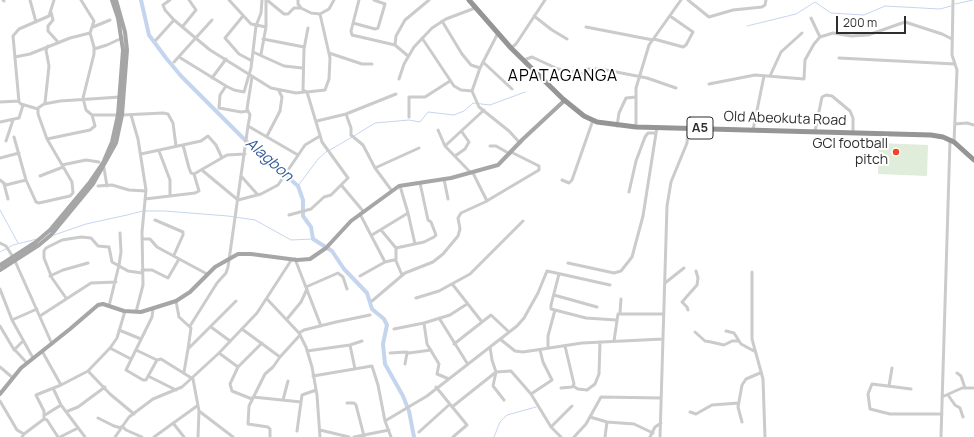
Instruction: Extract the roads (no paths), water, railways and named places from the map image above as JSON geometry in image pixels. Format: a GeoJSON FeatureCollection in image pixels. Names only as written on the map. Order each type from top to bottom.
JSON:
{"type":"FeatureCollection","features":[{"type":"Feature","properties":{"kind":"highway","name":"Old Abeokuta Road"},"geometry":{"type":"LineString","coordinates":[[469,0],[511,48],[565,101],[584,116],[593,120],[617,126],[656,130],[688,128],[931,135],[952,141],[974,160]]}},
{"type":"Feature","properties":{"kind":"main road"},"geometry":{"type":"LineString","coordinates":[[45,237],[103,163],[112,142],[120,115],[122,38],[112,0]]}},
{"type":"Feature","properties":{"kind":"main road"},"geometry":{"type":"LineString","coordinates":[[0,270],[51,234],[93,184],[104,168],[116,144],[127,50],[125,32],[116,0]]}},
{"type":"Feature","properties":{"kind":"main road"},"geometry":{"type":"LineString","coordinates":[[0,394],[27,363],[52,344],[95,306],[100,304],[125,311],[136,312],[153,309],[176,301],[190,292],[207,274],[231,257],[245,253],[294,259],[310,259],[327,246],[351,221],[400,186],[473,174],[498,165],[520,142],[565,101]]}},
{"type":"Feature","properties":{"kind":"main road"},"geometry":{"type":"LineString","coordinates":[[0,265],[14,259]]}},
{"type":"Feature","properties":{"kind":"street"},"geometry":{"type":"LineString","coordinates":[[30,0],[36,22]]}},
{"type":"Feature","properties":{"kind":"street"},"geometry":{"type":"LineString","coordinates":[[55,0],[51,12],[52,20],[48,26],[48,31],[58,42]]}},
{"type":"Feature","properties":{"kind":"street"},"geometry":{"type":"LineString","coordinates":[[47,139],[93,129],[95,124],[92,115],[86,110],[83,99],[94,49],[90,33],[93,27],[93,19],[81,0]]}},
{"type":"Feature","properties":{"kind":"street"},"geometry":{"type":"LineString","coordinates":[[170,0],[163,6],[174,20],[184,26],[196,38],[271,88],[279,91],[296,93],[324,90],[327,88],[330,67],[329,53],[320,14]]}},
{"type":"Feature","properties":{"kind":"street"},"geometry":{"type":"LineString","coordinates":[[184,26],[196,10],[189,0]]}},
{"type":"Feature","properties":{"kind":"street"},"geometry":{"type":"LineString","coordinates":[[229,0],[243,16],[256,26],[266,27]]}},
{"type":"Feature","properties":{"kind":"street"},"geometry":{"type":"LineString","coordinates":[[261,54],[266,27],[262,0]]}},
{"type":"Feature","properties":{"kind":"street"},"geometry":{"type":"LineString","coordinates":[[179,57],[226,86],[234,90],[244,92],[252,61],[256,26],[263,13],[267,0],[284,14],[288,14],[294,8],[300,8],[311,13],[320,14],[329,9],[334,0]]}},
{"type":"Feature","properties":{"kind":"street"},"geometry":{"type":"LineString","coordinates":[[298,0],[300,8]]}},
{"type":"Feature","properties":{"kind":"street"},"geometry":{"type":"LineString","coordinates":[[359,0],[351,31],[353,36],[395,45],[408,56]]}},
{"type":"Feature","properties":{"kind":"street"},"geometry":{"type":"LineString","coordinates":[[353,23],[375,29],[378,28],[385,4],[374,0]]}},
{"type":"Feature","properties":{"kind":"street"},"geometry":{"type":"LineString","coordinates":[[511,48],[516,44],[545,0]]}},
{"type":"Feature","properties":{"kind":"street"},"geometry":{"type":"LineString","coordinates":[[636,127],[636,88],[649,45],[681,0]]}},
{"type":"Feature","properties":{"kind":"street"},"geometry":{"type":"LineString","coordinates":[[688,0],[709,17],[732,10],[762,8],[765,5],[766,0]]}},
{"type":"Feature","properties":{"kind":"street"},"geometry":{"type":"LineString","coordinates":[[941,437],[952,141],[956,124],[956,70],[952,55],[953,0]]}},
{"type":"Feature","properties":{"kind":"street"},"geometry":{"type":"LineString","coordinates":[[395,45],[396,36],[405,20],[427,1]]}},
{"type":"Feature","properties":{"kind":"street"},"geometry":{"type":"LineString","coordinates":[[398,79],[408,56],[422,38],[442,21],[475,8]]}},
{"type":"Feature","properties":{"kind":"street"},"geometry":{"type":"LineString","coordinates":[[38,109],[23,105],[18,100],[14,34],[19,29],[46,17],[51,12]]}},
{"type":"Feature","properties":{"kind":"street"},"geometry":{"type":"LineString","coordinates":[[243,16],[225,38],[239,54],[252,61]]}},
{"type":"Feature","properties":{"kind":"street"},"geometry":{"type":"LineString","coordinates":[[534,16],[566,39]]}},
{"type":"Feature","properties":{"kind":"street"},"geometry":{"type":"LineString","coordinates":[[586,26],[683,47],[686,45],[693,32],[670,16]]}},
{"type":"Feature","properties":{"kind":"street"},"geometry":{"type":"LineString","coordinates":[[811,18],[820,37]]}},
{"type":"Feature","properties":{"kind":"street"},"geometry":{"type":"LineString","coordinates":[[93,27],[110,20]]}},
{"type":"Feature","properties":{"kind":"street"},"geometry":{"type":"LineString","coordinates":[[156,40],[174,20]]}},
{"type":"Feature","properties":{"kind":"street"},"geometry":{"type":"LineString","coordinates":[[174,62],[212,20]]}},
{"type":"Feature","properties":{"kind":"street"},"geometry":{"type":"LineString","coordinates":[[442,21],[462,54],[471,64],[480,68]]}},
{"type":"Feature","properties":{"kind":"street"},"geometry":{"type":"LineString","coordinates":[[709,84],[748,75],[804,79],[805,60],[820,37],[833,33],[851,36],[868,35],[905,22],[942,34],[952,39]]}},
{"type":"Feature","properties":{"kind":"street"},"geometry":{"type":"LineString","coordinates":[[289,215],[311,209],[324,196],[331,195],[342,186],[348,177],[326,150],[306,92],[302,86],[304,47],[308,28]]}},
{"type":"Feature","properties":{"kind":"street"},"geometry":{"type":"LineString","coordinates":[[15,57],[30,54],[58,42],[90,33]]}},
{"type":"Feature","properties":{"kind":"street"},"geometry":{"type":"LineString","coordinates":[[498,33],[480,68],[472,91],[478,105],[520,142]]}},
{"type":"Feature","properties":{"kind":"street"},"geometry":{"type":"LineString","coordinates":[[770,76],[781,52],[802,33]]}},
{"type":"Feature","properties":{"kind":"street"},"geometry":{"type":"LineString","coordinates":[[94,49],[122,38]]}},
{"type":"Feature","properties":{"kind":"street"},"geometry":{"type":"LineString","coordinates":[[422,38],[457,89],[472,91]]}},
{"type":"Feature","properties":{"kind":"street"},"geometry":{"type":"LineString","coordinates":[[264,39],[304,47]]}},
{"type":"Feature","properties":{"kind":"street"},"geometry":{"type":"LineString","coordinates":[[45,103],[49,66],[46,50],[48,46]]}},
{"type":"Feature","properties":{"kind":"street"},"geometry":{"type":"LineString","coordinates":[[253,52],[261,54],[284,66],[302,68]]}},
{"type":"Feature","properties":{"kind":"street"},"geometry":{"type":"LineString","coordinates":[[329,53],[362,64],[372,64]]}},
{"type":"Feature","properties":{"kind":"street"},"geometry":{"type":"LineString","coordinates":[[524,60],[532,57],[555,68],[574,73],[586,74],[588,69],[601,69],[676,88]]}},
{"type":"Feature","properties":{"kind":"street"},"geometry":{"type":"LineString","coordinates":[[838,58],[955,64]]}},
{"type":"Feature","properties":{"kind":"street"},"geometry":{"type":"LineString","coordinates":[[212,78],[226,59]]}},
{"type":"Feature","properties":{"kind":"street"},"geometry":{"type":"LineString","coordinates":[[484,62],[512,89]]}},
{"type":"Feature","properties":{"kind":"street"},"geometry":{"type":"LineString","coordinates":[[184,372],[191,333],[190,326],[217,283],[226,273],[231,257],[250,115],[248,111],[252,76]]}},
{"type":"Feature","properties":{"kind":"street"},"geometry":{"type":"LineString","coordinates":[[753,130],[764,76]]}},
{"type":"Feature","properties":{"kind":"street"},"geometry":{"type":"LineString","coordinates":[[409,117],[409,97],[422,98],[450,80]]}},
{"type":"Feature","properties":{"kind":"street"},"geometry":{"type":"LineString","coordinates":[[246,81],[252,82]]}},
{"type":"Feature","properties":{"kind":"street"},"geometry":{"type":"LineString","coordinates":[[226,86],[220,95],[219,108],[241,112],[248,111]]}},
{"type":"Feature","properties":{"kind":"street"},"geometry":{"type":"LineString","coordinates":[[267,136],[280,111],[282,101],[279,91]]}},
{"type":"Feature","properties":{"kind":"street"},"geometry":{"type":"LineString","coordinates":[[317,122],[346,114],[396,94]]}},
{"type":"Feature","properties":{"kind":"street"},"geometry":{"type":"LineString","coordinates":[[815,132],[822,97],[826,95],[832,96],[850,111],[853,118],[853,133]]}},
{"type":"Feature","properties":{"kind":"street"},"geometry":{"type":"LineString","coordinates":[[14,137],[26,180],[37,203],[70,196],[73,193],[72,182],[47,139],[38,114],[40,105],[45,103],[83,99],[120,97]]}},
{"type":"Feature","properties":{"kind":"street"},"geometry":{"type":"LineString","coordinates":[[617,126],[619,113],[626,98],[636,97]]}},
{"type":"Feature","properties":{"kind":"street"},"geometry":{"type":"LineString","coordinates":[[0,102],[18,100]]}},
{"type":"Feature","properties":{"kind":"street"},"geometry":{"type":"LineString","coordinates":[[0,122],[19,118],[23,105]]}},
{"type":"Feature","properties":{"kind":"street"},"geometry":{"type":"LineString","coordinates":[[445,146],[462,132],[484,110]]}},
{"type":"Feature","properties":{"kind":"street"},"geometry":{"type":"LineString","coordinates":[[92,115],[168,114],[172,123],[176,146]]}},
{"type":"Feature","properties":{"kind":"street"},"geometry":{"type":"LineString","coordinates":[[346,114],[351,128],[351,135],[363,145],[375,168],[392,191]]}},
{"type":"Feature","properties":{"kind":"street"},"geometry":{"type":"LineString","coordinates":[[131,115],[141,154],[146,191],[142,239],[142,287],[136,312]]}},
{"type":"Feature","properties":{"kind":"street"},"geometry":{"type":"LineString","coordinates":[[6,142],[13,120]]}},
{"type":"Feature","properties":{"kind":"street"},"geometry":{"type":"LineString","coordinates":[[562,180],[569,183],[572,180],[593,120]]}},
{"type":"Feature","properties":{"kind":"street"},"geometry":{"type":"LineString","coordinates":[[956,124],[964,122],[974,125]]}},
{"type":"Feature","properties":{"kind":"street"},"geometry":{"type":"LineString","coordinates":[[248,126],[298,155]]}},
{"type":"Feature","properties":{"kind":"street"},"geometry":{"type":"LineString","coordinates":[[660,437],[669,193],[677,166],[687,143],[688,128]]}},
{"type":"Feature","properties":{"kind":"street"},"geometry":{"type":"LineString","coordinates":[[438,130],[445,146],[473,174],[487,200]]}},
{"type":"Feature","properties":{"kind":"street"},"geometry":{"type":"LineString","coordinates":[[568,263],[588,268],[618,272],[632,257],[643,216],[656,130],[648,133],[645,137],[636,161],[629,192]]}},
{"type":"Feature","properties":{"kind":"street"},"geometry":{"type":"LineString","coordinates":[[455,156],[465,149],[469,142],[462,132]]}},
{"type":"Feature","properties":{"kind":"street"},"geometry":{"type":"LineString","coordinates":[[141,154],[201,141],[208,136],[216,145],[222,158]]}},
{"type":"Feature","properties":{"kind":"street"},"geometry":{"type":"LineString","coordinates":[[238,200],[258,195],[278,185],[308,141],[320,136]]}},
{"type":"Feature","properties":{"kind":"street"},"geometry":{"type":"LineString","coordinates":[[145,199],[195,193],[199,191],[194,174],[190,172],[183,145]]}},
{"type":"Feature","properties":{"kind":"street"},"geometry":{"type":"LineString","coordinates":[[372,301],[402,275],[437,260],[458,236],[460,228],[458,218],[460,213],[487,200],[539,170],[539,166],[496,146],[490,146]]}},
{"type":"Feature","properties":{"kind":"street"},"geometry":{"type":"LineString","coordinates":[[375,168],[419,148]]}},
{"type":"Feature","properties":{"kind":"street"},"geometry":{"type":"LineString","coordinates":[[159,151],[170,180],[170,195]]}},
{"type":"Feature","properties":{"kind":"street"},"geometry":{"type":"LineString","coordinates":[[0,158],[19,153]]}},
{"type":"Feature","properties":{"kind":"street"},"geometry":{"type":"LineString","coordinates":[[194,174],[203,171],[222,158],[231,154],[245,154]]}},
{"type":"Feature","properties":{"kind":"street"},"geometry":{"type":"LineString","coordinates":[[40,176],[63,166],[89,159],[98,162]]}},
{"type":"Feature","properties":{"kind":"street"},"geometry":{"type":"LineString","coordinates":[[104,168],[107,186]]}},
{"type":"Feature","properties":{"kind":"street"},"geometry":{"type":"LineString","coordinates":[[203,171],[238,200]]}},
{"type":"Feature","properties":{"kind":"street"},"geometry":{"type":"LineString","coordinates":[[241,176],[258,195]]}},
{"type":"Feature","properties":{"kind":"street"},"geometry":{"type":"LineString","coordinates":[[444,179],[448,199]]}},
{"type":"Feature","properties":{"kind":"street"},"geometry":{"type":"LineString","coordinates":[[0,180],[4,184],[8,199]]}},
{"type":"Feature","properties":{"kind":"street"},"geometry":{"type":"LineString","coordinates":[[4,184],[26,180]]}},
{"type":"Feature","properties":{"kind":"street"},"geometry":{"type":"LineString","coordinates":[[396,248],[415,244],[434,237],[436,234],[431,222],[428,220],[420,183]]}},
{"type":"Feature","properties":{"kind":"street"},"geometry":{"type":"LineString","coordinates":[[98,186],[116,186],[129,190],[146,191]]}},
{"type":"Feature","properties":{"kind":"street"},"geometry":{"type":"LineString","coordinates":[[342,186],[361,213],[385,262]]}},
{"type":"Feature","properties":{"kind":"street"},"geometry":{"type":"LineString","coordinates":[[400,186],[408,212],[415,244]]}},
{"type":"Feature","properties":{"kind":"street"},"geometry":{"type":"LineString","coordinates":[[372,235],[408,212]]}},
{"type":"Feature","properties":{"kind":"street"},"geometry":{"type":"LineString","coordinates":[[155,220],[183,232],[182,238],[174,255]]}},
{"type":"Feature","properties":{"kind":"street"},"geometry":{"type":"LineString","coordinates":[[416,298],[434,293],[470,274],[523,221]]}},
{"type":"Feature","properties":{"kind":"street"},"geometry":{"type":"LineString","coordinates":[[381,230],[396,248],[396,261],[402,275]]}},
{"type":"Feature","properties":{"kind":"street"},"geometry":{"type":"LineString","coordinates":[[109,306],[116,282],[121,252],[120,233]]}},
{"type":"Feature","properties":{"kind":"street"},"geometry":{"type":"LineString","coordinates":[[66,298],[50,276],[44,258],[44,251],[52,245],[71,238],[92,238],[98,246],[109,247],[111,261],[128,270],[152,270],[168,278],[179,258]]}},
{"type":"Feature","properties":{"kind":"street"},"geometry":{"type":"LineString","coordinates":[[142,239],[150,239],[157,247],[207,274]]}},
{"type":"Feature","properties":{"kind":"street"},"geometry":{"type":"LineString","coordinates":[[0,243],[7,247],[14,259],[52,344]]}},
{"type":"Feature","properties":{"kind":"street"},"geometry":{"type":"LineString","coordinates":[[294,259],[307,288],[321,326]]}},
{"type":"Feature","properties":{"kind":"street"},"geometry":{"type":"LineString","coordinates":[[115,437],[129,417],[153,399],[176,390],[193,379],[257,313],[294,259]]}},
{"type":"Feature","properties":{"kind":"street"},"geometry":{"type":"LineString","coordinates":[[360,276],[385,262],[396,261]]}},
{"type":"Feature","properties":{"kind":"street"},"geometry":{"type":"LineString","coordinates":[[50,276],[63,270],[88,263]]}},
{"type":"Feature","properties":{"kind":"street"},"geometry":{"type":"LineString","coordinates":[[665,283],[684,268]]}},
{"type":"Feature","properties":{"kind":"street"},"geometry":{"type":"LineString","coordinates":[[688,310],[682,302],[697,285],[698,278],[696,271]]}},
{"type":"Feature","properties":{"kind":"street"},"geometry":{"type":"LineString","coordinates":[[385,421],[449,379],[467,363],[509,332],[524,318],[538,293],[546,272],[610,285]]}},
{"type":"Feature","properties":{"kind":"street"},"geometry":{"type":"LineString","coordinates":[[752,272],[751,318],[754,351],[763,379],[765,398],[765,437]]}},
{"type":"Feature","properties":{"kind":"street"},"geometry":{"type":"LineString","coordinates":[[287,319],[301,302],[307,288],[340,273],[346,289]]}},
{"type":"Feature","properties":{"kind":"street"},"geometry":{"type":"LineString","coordinates":[[559,274],[551,307],[555,310],[586,318],[616,320]]}},
{"type":"Feature","properties":{"kind":"street"},"geometry":{"type":"LineString","coordinates":[[40,316],[91,283],[116,282]]}},
{"type":"Feature","properties":{"kind":"street"},"geometry":{"type":"LineString","coordinates":[[453,284],[482,322]]}},
{"type":"Feature","properties":{"kind":"street"},"geometry":{"type":"LineString","coordinates":[[0,289],[12,320],[33,358]]}},
{"type":"Feature","properties":{"kind":"street"},"geometry":{"type":"LineString","coordinates":[[554,295],[597,307]]}},
{"type":"Feature","properties":{"kind":"street"},"geometry":{"type":"LineString","coordinates":[[267,298],[274,308],[287,319],[299,334],[307,351],[314,376],[320,437]]}},
{"type":"Feature","properties":{"kind":"street"},"geometry":{"type":"LineString","coordinates":[[614,341],[616,320],[617,315],[620,313],[621,299]]}},
{"type":"Feature","properties":{"kind":"street"},"geometry":{"type":"LineString","coordinates":[[176,301],[179,317],[190,326]]}},
{"type":"Feature","properties":{"kind":"street"},"geometry":{"type":"LineString","coordinates":[[188,349],[236,301]]}},
{"type":"Feature","properties":{"kind":"street"},"geometry":{"type":"LineString","coordinates":[[394,329],[424,323],[439,318],[450,314],[467,304]]}},
{"type":"Feature","properties":{"kind":"street"},"geometry":{"type":"LineString","coordinates":[[12,320],[37,309]]}},
{"type":"Feature","properties":{"kind":"street"},"geometry":{"type":"LineString","coordinates":[[153,309],[152,317],[126,371],[144,381],[157,360]]}},
{"type":"Feature","properties":{"kind":"street"},"geometry":{"type":"LineString","coordinates":[[548,348],[548,336],[555,310]]}},
{"type":"Feature","properties":{"kind":"street"},"geometry":{"type":"LineString","coordinates":[[0,401],[17,430],[23,435],[44,419],[45,414],[36,395],[61,385],[88,370],[110,348],[119,330],[125,311]]}},
{"type":"Feature","properties":{"kind":"street"},"geometry":{"type":"LineString","coordinates":[[620,313],[664,314]]}},
{"type":"Feature","properties":{"kind":"street"},"geometry":{"type":"LineString","coordinates":[[270,437],[270,429],[268,427],[248,424],[248,414],[253,398],[265,374],[273,368],[280,356],[304,330],[370,315]]}},
{"type":"Feature","properties":{"kind":"street"},"geometry":{"type":"LineString","coordinates":[[454,344],[493,315],[509,332]]}},
{"type":"Feature","properties":{"kind":"street"},"geometry":{"type":"LineString","coordinates":[[439,318],[467,363]]}},
{"type":"Feature","properties":{"kind":"street"},"geometry":{"type":"LineString","coordinates":[[424,323],[425,337],[439,364],[437,374],[449,379]]}},
{"type":"Feature","properties":{"kind":"street"},"geometry":{"type":"LineString","coordinates":[[0,326],[14,350],[27,363]]}},
{"type":"Feature","properties":{"kind":"street"},"geometry":{"type":"LineString","coordinates":[[211,326],[230,341]]}},
{"type":"Feature","properties":{"kind":"street"},"geometry":{"type":"LineString","coordinates":[[242,329],[280,356]]}},
{"type":"Feature","properties":{"kind":"street"},"geometry":{"type":"LineString","coordinates":[[119,330],[141,339]]}},
{"type":"Feature","properties":{"kind":"street"},"geometry":{"type":"LineString","coordinates":[[726,331],[734,333],[738,341],[754,351]]}},
{"type":"Feature","properties":{"kind":"street"},"geometry":{"type":"LineString","coordinates":[[695,332],[705,341],[724,345],[732,341],[738,341]]}},
{"type":"Feature","properties":{"kind":"street"},"geometry":{"type":"LineString","coordinates":[[500,339],[515,351],[523,352],[600,342],[663,339]]}},
{"type":"Feature","properties":{"kind":"street"},"geometry":{"type":"LineString","coordinates":[[14,350],[23,341]]}},
{"type":"Feature","properties":{"kind":"street"},"geometry":{"type":"LineString","coordinates":[[307,351],[350,345],[362,341]]}},
{"type":"Feature","properties":{"kind":"street"},"geometry":{"type":"LineString","coordinates":[[561,388],[573,386],[578,389],[587,390],[595,384],[599,374],[600,342]]}},
{"type":"Feature","properties":{"kind":"street"},"geometry":{"type":"LineString","coordinates":[[262,343],[238,367],[230,384],[230,389],[234,393],[253,398],[301,402]]}},
{"type":"Feature","properties":{"kind":"street"},"geometry":{"type":"LineString","coordinates":[[350,345],[355,369]]}},
{"type":"Feature","properties":{"kind":"street"},"geometry":{"type":"LineString","coordinates":[[565,346],[574,379],[573,386]]}},
{"type":"Feature","properties":{"kind":"street"},"geometry":{"type":"LineString","coordinates":[[490,347],[496,372],[493,386],[504,400]]}},
{"type":"Feature","properties":{"kind":"street"},"geometry":{"type":"LineString","coordinates":[[110,348],[131,359]]}},
{"type":"Feature","properties":{"kind":"street"},"geometry":{"type":"LineString","coordinates":[[136,350],[157,360],[163,359],[193,379],[199,411],[199,437]]}},
{"type":"Feature","properties":{"kind":"street"},"geometry":{"type":"LineString","coordinates":[[390,353],[407,353],[431,350]]}},
{"type":"Feature","properties":{"kind":"street"},"geometry":{"type":"LineString","coordinates":[[531,394],[552,380],[543,362],[540,350]]}},
{"type":"Feature","properties":{"kind":"street"},"geometry":{"type":"LineString","coordinates":[[42,351],[61,385]]}},
{"type":"Feature","properties":{"kind":"street"},"geometry":{"type":"LineString","coordinates":[[219,353],[238,367]]}},
{"type":"Feature","properties":{"kind":"street"},"geometry":{"type":"LineString","coordinates":[[405,364],[407,353]]}},
{"type":"Feature","properties":{"kind":"street"},"geometry":{"type":"LineString","coordinates":[[314,376],[368,366],[373,368],[385,421],[392,437]]}},
{"type":"Feature","properties":{"kind":"street"},"geometry":{"type":"LineString","coordinates":[[0,367],[13,378]]}},
{"type":"Feature","properties":{"kind":"street"},"geometry":{"type":"LineString","coordinates":[[889,386],[892,368]]}},
{"type":"Feature","properties":{"kind":"street"},"geometry":{"type":"LineString","coordinates":[[88,370],[134,414]]}},
{"type":"Feature","properties":{"kind":"street"},"geometry":{"type":"LineString","coordinates":[[419,432],[496,372],[511,371],[531,394],[551,427],[561,437]]}},
{"type":"Feature","properties":{"kind":"street"},"geometry":{"type":"LineString","coordinates":[[742,422],[738,412],[742,385],[746,379],[760,373]]}},
{"type":"Feature","properties":{"kind":"street"},"geometry":{"type":"LineString","coordinates":[[957,373],[961,376],[965,388]]}},
{"type":"Feature","properties":{"kind":"street"},"geometry":{"type":"LineString","coordinates":[[148,376],[176,390]]}},
{"type":"Feature","properties":{"kind":"street"},"geometry":{"type":"LineString","coordinates":[[283,400],[288,381]]}},
{"type":"Feature","properties":{"kind":"street"},"geometry":{"type":"LineString","coordinates":[[911,390],[874,383],[870,385],[868,394],[870,409],[890,414],[942,414]]}},
{"type":"Feature","properties":{"kind":"street"},"geometry":{"type":"LineString","coordinates":[[68,411],[78,407],[105,387]]}},
{"type":"Feature","properties":{"kind":"street"},"geometry":{"type":"LineString","coordinates":[[436,387],[467,425],[453,437]]}},
{"type":"Feature","properties":{"kind":"street"},"geometry":{"type":"LineString","coordinates":[[53,388],[62,405],[68,411],[85,437]]}},
{"type":"Feature","properties":{"kind":"street"},"geometry":{"type":"LineString","coordinates":[[942,397],[954,391],[965,388],[974,388]]}},
{"type":"Feature","properties":{"kind":"street"},"geometry":{"type":"LineString","coordinates":[[297,431],[302,395],[316,390]]}},
{"type":"Feature","properties":{"kind":"street"},"geometry":{"type":"LineString","coordinates":[[948,395],[955,405],[960,408],[963,417]]}},
{"type":"Feature","properties":{"kind":"street"},"geometry":{"type":"LineString","coordinates":[[574,437],[590,417],[601,397],[661,398]]}},
{"type":"Feature","properties":{"kind":"street"},"geometry":{"type":"LineString","coordinates":[[347,403],[354,403],[356,405],[364,436]]}},
{"type":"Feature","properties":{"kind":"street"},"geometry":{"type":"LineString","coordinates":[[690,412],[696,414],[712,405],[739,403]]}},
{"type":"Feature","properties":{"kind":"street"},"geometry":{"type":"LineString","coordinates":[[45,414],[62,405]]}},
{"type":"Feature","properties":{"kind":"street"},"geometry":{"type":"LineString","coordinates":[[154,437],[197,406]]}},
{"type":"Feature","properties":{"kind":"street"},"geometry":{"type":"LineString","coordinates":[[551,427],[572,406]]}},
{"type":"Feature","properties":{"kind":"street"},"geometry":{"type":"LineString","coordinates":[[199,411],[233,437]]}},
{"type":"Feature","properties":{"kind":"street"},"geometry":{"type":"LineString","coordinates":[[590,417],[608,422],[634,424],[653,433]]}},
{"type":"Feature","properties":{"kind":"street"},"geometry":{"type":"LineString","coordinates":[[98,418],[114,426],[122,427],[142,437]]}},
{"type":"Feature","properties":{"kind":"street"},"geometry":{"type":"LineString","coordinates":[[44,419],[47,420],[59,437],[78,428]]}},
{"type":"Feature","properties":{"kind":"street"},"geometry":{"type":"LineString","coordinates":[[605,437],[608,422]]}},
{"type":"Feature","properties":{"kind":"street"},"geometry":{"type":"LineString","coordinates":[[650,437],[655,428],[661,423]]}},
{"type":"Feature","properties":{"kind":"street"},"geometry":{"type":"LineString","coordinates":[[173,424],[184,437]]}},
{"type":"Feature","properties":{"kind":"street"},"geometry":{"type":"LineString","coordinates":[[320,430],[349,437]]}},
{"type":"Feature","properties":{"kind":"street"},"geometry":{"type":"LineString","coordinates":[[354,437],[389,430]]}},
{"type":"Feature","properties":{"kind":"waterway","name":"Alagbon"},"geometry":{"type":"LineString","coordinates":[[141,0],[149,35],[166,58],[181,76],[246,141],[298,186],[303,200],[303,216],[311,227],[313,239],[332,251],[344,269],[367,293],[372,309],[384,319],[387,325],[383,344],[385,364],[403,396],[409,411],[414,437]]}},
{"type":"Feature","properties":{"kind":"waterway"},"geometry":{"type":"LineString","coordinates":[[955,4],[973,0]]}},
{"type":"Feature","properties":{"kind":"waterway"},"geometry":{"type":"LineString","coordinates":[[747,26],[796,14],[815,2],[831,13],[864,15],[885,6],[940,9],[951,6]]}},
{"type":"Feature","properties":{"kind":"waterway"},"geometry":{"type":"LineString","coordinates":[[354,136],[375,123],[409,120],[420,122],[428,112],[454,115],[464,111],[473,103],[490,105],[525,92]]}},
{"type":"Feature","properties":{"kind":"waterway"},"geometry":{"type":"LineString","coordinates":[[330,150],[352,137]]}},
{"type":"Feature","properties":{"kind":"waterway"},"geometry":{"type":"LineString","coordinates":[[298,186],[318,159],[327,151]]}},
{"type":"Feature","properties":{"kind":"waterway"},"geometry":{"type":"LineString","coordinates":[[0,210],[18,243]]}},
{"type":"Feature","properties":{"kind":"waterway"},"geometry":{"type":"LineString","coordinates":[[54,235],[86,224],[143,211],[165,211],[228,216],[255,220],[291,240],[313,239]]}},
{"type":"Feature","properties":{"kind":"waterway"},"geometry":{"type":"LineString","coordinates":[[0,252],[13,245],[37,239]]}},
{"type":"Feature","properties":{"kind":"waterway"},"geometry":{"type":"LineString","coordinates":[[494,437],[500,422],[507,415],[536,407]]}},
{"type":"Feature","properties":{"kind":"place","name":"GCI football pitch"},"geometry":{"type":"Point","coordinates":[896,152]}},
{"type":"Feature","properties":{"kind":"district","name":"APATAGANGA"},"geometry":{"type":"Point","coordinates":[563,77]}}]}
